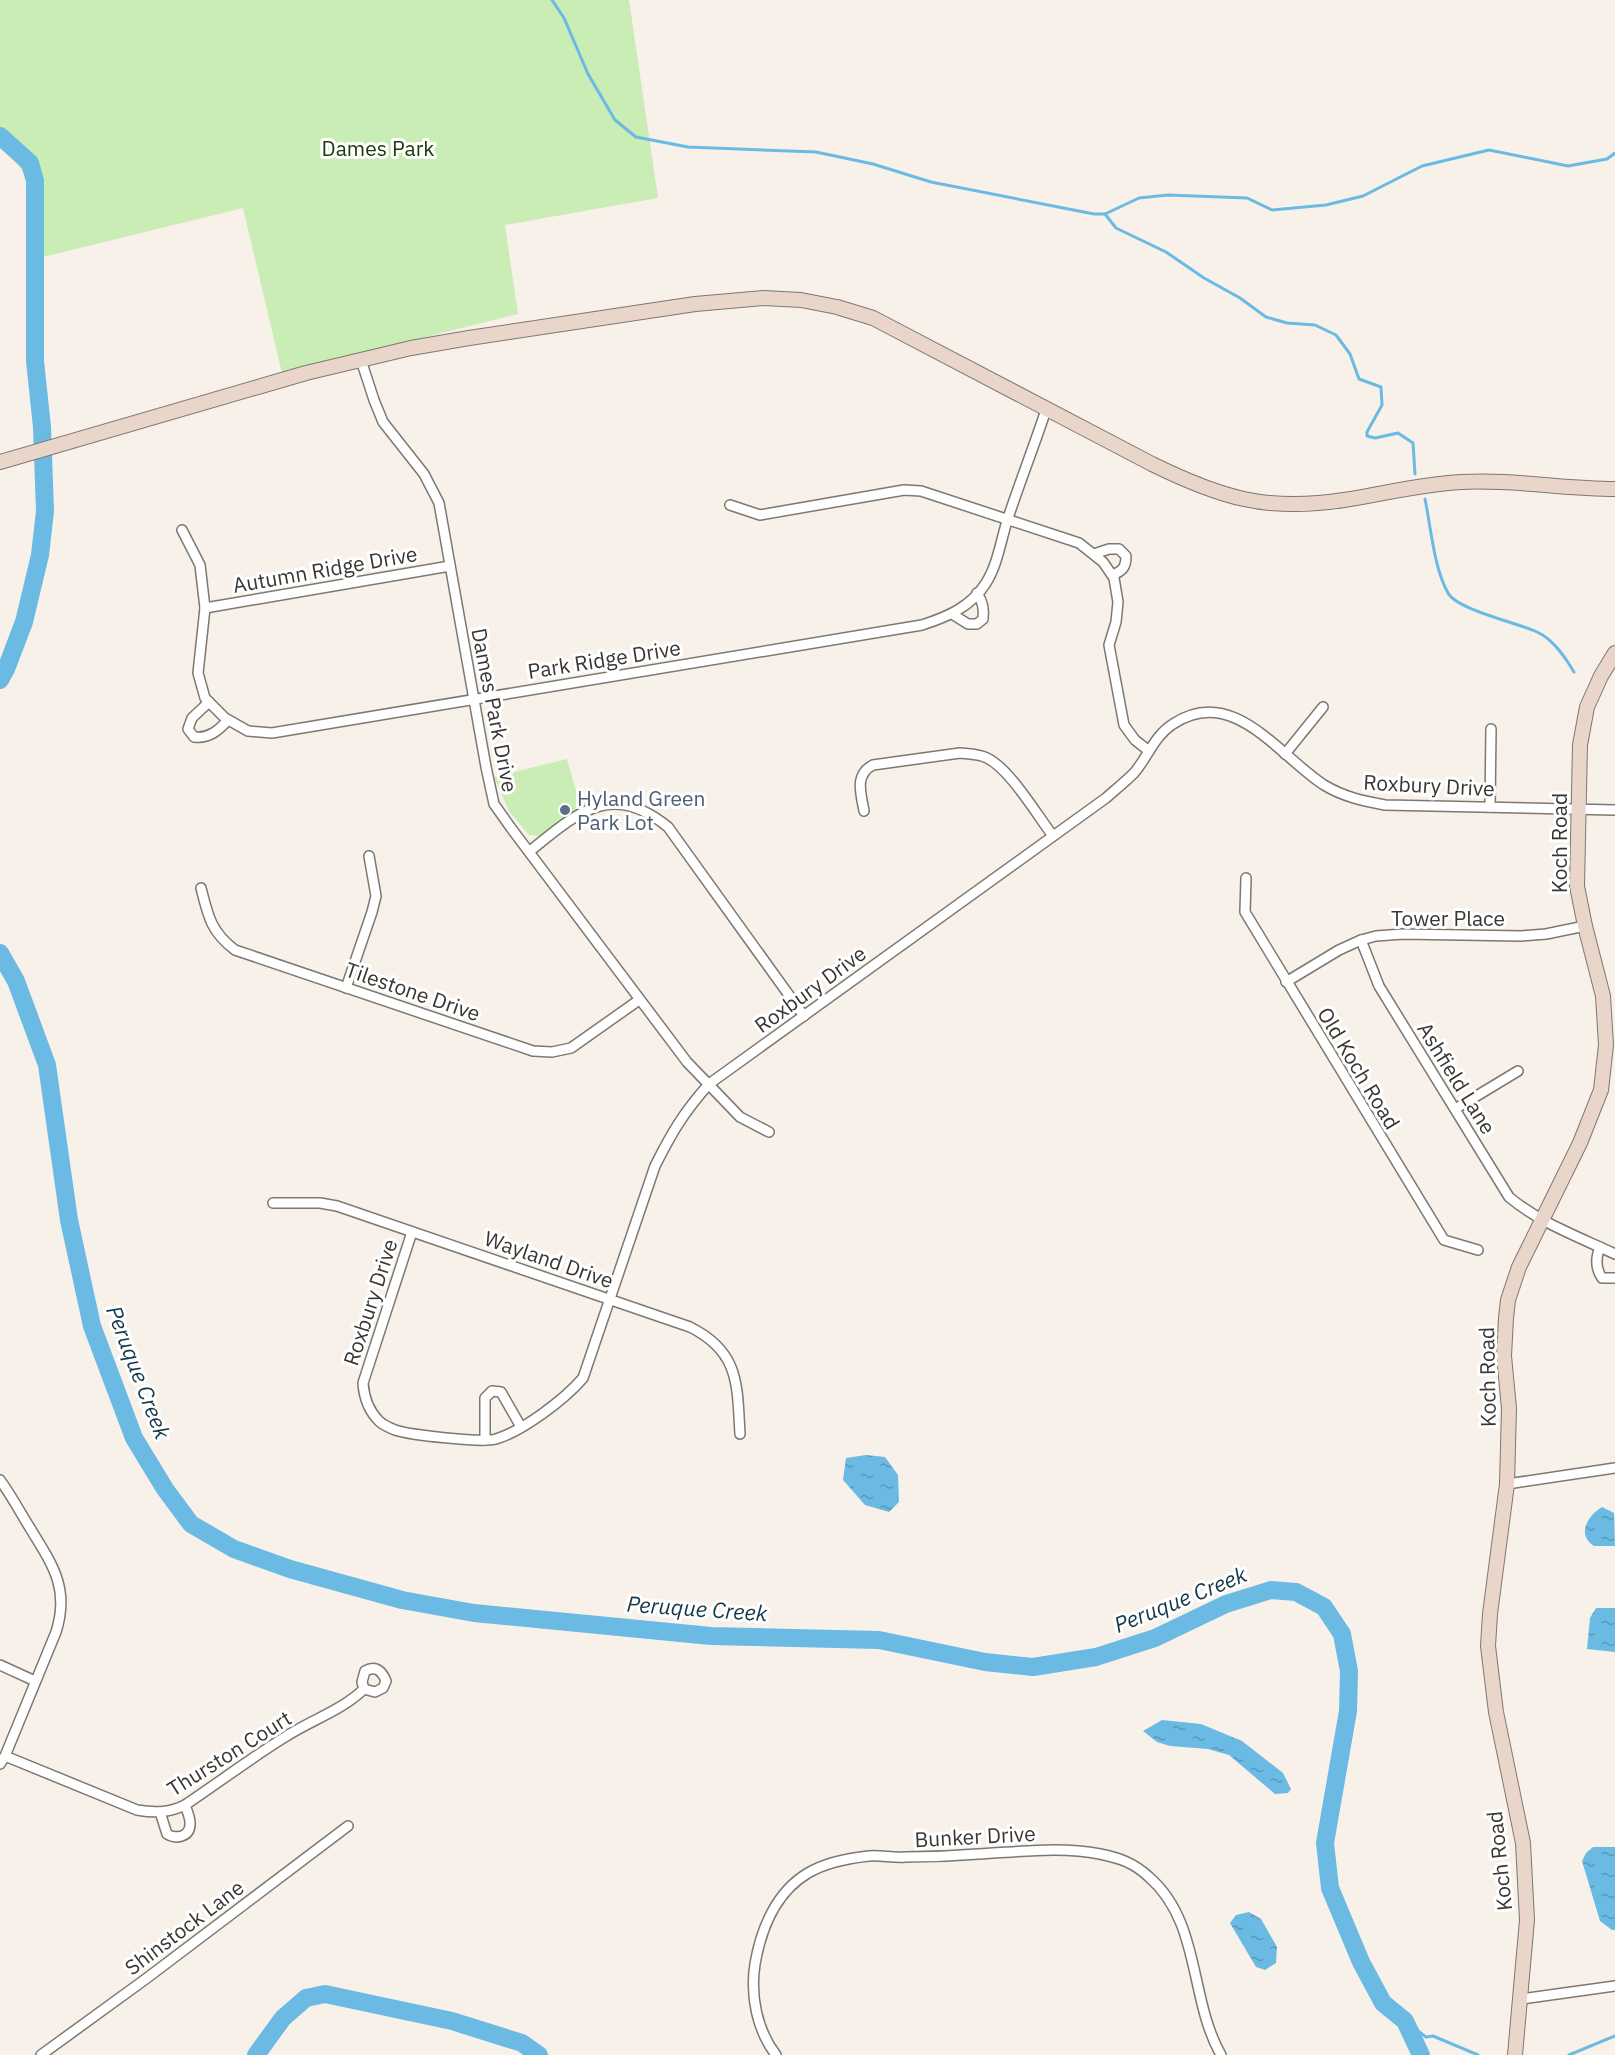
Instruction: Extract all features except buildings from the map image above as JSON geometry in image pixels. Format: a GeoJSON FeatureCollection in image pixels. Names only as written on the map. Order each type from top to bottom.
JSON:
{"type":"FeatureCollection","features":[{"type":"Feature","properties":{"kind":"main road"},"geometry":{"type":"LineString","coordinates":[[0,462],[306,373],[361,360],[465,339],[706,303],[764,298],[801,300],[837,307],[873,318],[1184,480],[1241,500],[1301,505],[1344,501],[1425,485],[1462,482],[1615,489]]}},
{"type":"Feature","properties":{"kind":"main road","name":"Koch Road"},"geometry":{"type":"LineString","coordinates":[[1515,2055],[1527,1920],[1523,1844],[1496,1712],[1488,1646],[1507,1484],[1509,1408],[1504,1356],[1508,1300],[1519,1267],[1580,1143],[1601,1090],[1606,1044],[1603,996],[1577,886],[1580,745],[1587,707],[1600,676],[1615,653]]}},
{"type":"Feature","properties":{"kind":"street","name":"Dames Park Drive"},"geometry":{"type":"LineString","coordinates":[[361,360],[383,422],[424,474],[439,503],[494,804],[687,1062],[740,1117],[769,1132]]}},
{"type":"Feature","properties":{"kind":"street","name":"Park Ridge Drive"},"geometry":{"type":"LineString","coordinates":[[182,530],[200,565],[205,608],[198,674],[205,698],[228,720],[248,731],[272,733],[922,625],[952,614],[962,608],[986,583],[995,563],[1046,410]]}},
{"type":"Feature","properties":{"kind":"street"},"geometry":{"type":"LineString","coordinates":[[730,505],[760,515],[904,490],[921,491],[1079,543],[1103,562],[1112,575],[1118,602],[1116,622],[1109,645],[1124,725],[1135,740],[1149,751]]}},
{"type":"Feature","properties":{"kind":"street"},"geometry":{"type":"LineString","coordinates":[[1094,554],[1109,549],[1119,549],[1126,555],[1126,565],[1121,572],[1112,575]]}},
{"type":"Feature","properties":{"kind":"street","name":"Autumn Ridge Drive"},"geometry":{"type":"LineString","coordinates":[[205,608],[450,566]]}},
{"type":"Feature","properties":{"kind":"street"},"geometry":{"type":"LineString","coordinates":[[952,614],[968,624],[977,624],[983,619],[982,600],[977,593]]}},
{"type":"Feature","properties":{"kind":"street"},"geometry":{"type":"LineString","coordinates":[[209,702],[192,718],[188,729],[194,737],[206,737],[218,731],[228,720]]}},
{"type":"Feature","properties":{"kind":"street"},"geometry":{"type":"LineString","coordinates":[[1285,754],[1323,707]]}},
{"type":"Feature","properties":{"kind":"street","name":"Roxbury Drive"},"geometry":{"type":"LineString","coordinates":[[412,1232],[363,1383],[364,1397],[370,1411],[380,1422],[395,1430],[473,1441],[496,1439],[521,1427],[570,1392],[583,1378],[655,1166],[687,1109],[710,1084],[1118,787],[1134,773],[1158,736],[1189,715],[1210,711],[1229,714],[1250,724],[1325,786],[1352,800],[1385,805],[1615,810]]}},
{"type":"Feature","properties":{"kind":"street"},"geometry":{"type":"LineString","coordinates":[[1490,807],[1491,729]]}},
{"type":"Feature","properties":{"kind":"street"},"geometry":{"type":"LineString","coordinates":[[864,811],[859,782],[866,769],[873,765],[949,754],[973,754],[987,758],[1004,769],[1053,836]]}},
{"type":"Feature","properties":{"kind":"street"},"geometry":{"type":"LineString","coordinates":[[530,851],[573,817],[594,807],[622,805],[646,810],[668,827],[804,1016]]}},
{"type":"Feature","properties":{"kind":"street"},"geometry":{"type":"LineString","coordinates":[[346,988],[376,896],[369,856]]}},
{"type":"Feature","properties":{"kind":"street","name":"Old Koch Road"},"geometry":{"type":"LineString","coordinates":[[1246,878],[1245,912],[1444,1240],[1478,1250]]}},
{"type":"Feature","properties":{"kind":"street","name":"Tilestone Drive"},"geometry":{"type":"LineString","coordinates":[[201,888],[209,921],[221,939],[235,950],[533,1051],[552,1052],[571,1048],[639,1000]]}},
{"type":"Feature","properties":{"kind":"street","name":"Tower Place"},"geometry":{"type":"LineString","coordinates":[[1286,982],[1339,950],[1361,940],[1402,934],[1521,936],[1546,934],[1585,926]]}},
{"type":"Feature","properties":{"kind":"street","name":"Ashfield Lane"},"geometry":{"type":"LineString","coordinates":[[1361,940],[1380,986],[1509,1197],[1542,1220],[1615,1254]]}},
{"type":"Feature","properties":{"kind":"street"},"geometry":{"type":"LineString","coordinates":[[1455,1109],[1518,1071]]}},
{"type":"Feature","properties":{"kind":"street","name":"Wayland Drive"},"geometry":{"type":"LineString","coordinates":[[273,1203],[320,1203],[337,1206],[690,1327],[713,1340],[726,1356],[735,1375],[740,1434]]}},
{"type":"Feature","properties":{"kind":"street"},"geometry":{"type":"LineString","coordinates":[[1600,1247],[1596,1260],[1598,1272],[1602,1278],[1615,1278]]}},
{"type":"Feature","properties":{"kind":"street"},"geometry":{"type":"LineString","coordinates":[[485,1440],[485,1398],[492,1391],[501,1392],[521,1427]]}},
{"type":"Feature","properties":{"kind":"street"},"geometry":{"type":"LineString","coordinates":[[1507,1484],[1615,1468]]}},
{"type":"Feature","properties":{"kind":"street"},"geometry":{"type":"LineString","coordinates":[[0,1480],[53,1566],[62,1598],[58,1624],[3,1760]]}},
{"type":"Feature","properties":{"kind":"street"},"geometry":{"type":"LineString","coordinates":[[0,1665],[35,1681]]}},
{"type":"Feature","properties":{"kind":"street","name":"Thurston Court"},"geometry":{"type":"LineString","coordinates":[[3,1760],[137,1810],[173,1811],[285,1737],[349,1703],[364,1689]]}},
{"type":"Feature","properties":{"kind":"street"},"geometry":{"type":"LineString","coordinates":[[160,1812],[167,1833],[177,1838],[188,1833],[190,1823],[185,1805]]}},
{"type":"Feature","properties":{"kind":"street","name":"Shinstock Lane"},"geometry":{"type":"LineString","coordinates":[[41,2055],[348,1826]]}},
{"type":"Feature","properties":{"kind":"street","name":"Bunker Drive"},"geometry":{"type":"LineString","coordinates":[[776,2055],[767,2044],[760,2026],[754,2001],[754,1973],[759,1946],[768,1919],[786,1892],[808,1873],[833,1863],[870,1856],[904,1857],[1067,1850],[1100,1854],[1131,1862],[1151,1878],[1166,1896],[1181,1920],[1206,2018],[1221,2055]]}},
{"type":"Feature","properties":{"kind":"street"},"geometry":{"type":"LineString","coordinates":[[1521,1999],[1615,1986]]}},
{"type":"Feature","properties":{"kind":"green space","name":"Dames Park"},"geometry":{"type":"Polygon","coordinates":[[[0,0],[629,0],[658,198],[505,225],[518,314],[282,373],[243,208],[39,258],[32,185],[0,139],[0,0]]]}},
{"type":"Feature","properties":{"kind":"green space"},"geometry":{"type":"Polygon","coordinates":[[[567,759],[575,788],[586,805],[539,836],[529,835],[509,811],[494,777],[567,759]]]}},
{"type":"Feature","properties":{"kind":"water"},"geometry":{"type":"Polygon","coordinates":[[[866,1455],[885,1457],[898,1475],[899,1502],[889,1512],[865,1505],[843,1480],[846,1458],[866,1455]]]}},
{"type":"Feature","properties":{"kind":"water"},"geometry":{"type":"Polygon","coordinates":[[[1602,1507],[1614,1513],[1615,1546],[1594,1546],[1586,1536],[1586,1525],[1592,1515],[1602,1507]]]}},
{"type":"Feature","properties":{"kind":"water"},"geometry":{"type":"Polygon","coordinates":[[[1596,1608],[1615,1608],[1615,1652],[1587,1649],[1590,1618],[1596,1608]]]}},
{"type":"Feature","properties":{"kind":"water"},"geometry":{"type":"Polygon","coordinates":[[[1162,1720],[1201,1724],[1242,1741],[1283,1773],[1291,1789],[1288,1793],[1275,1794],[1229,1755],[1208,1749],[1170,1746],[1157,1742],[1143,1731],[1162,1720]]]}},
{"type":"Feature","properties":{"kind":"water"},"geometry":{"type":"Polygon","coordinates":[[[1593,1847],[1615,1847],[1615,1930],[1600,1921],[1582,1861],[1593,1847]]]}},
{"type":"Feature","properties":{"kind":"water"},"geometry":{"type":"Polygon","coordinates":[[[1249,1912],[1261,1919],[1277,1947],[1276,1963],[1265,1970],[1256,1967],[1230,1923],[1236,1915],[1249,1912]]]}},
{"type":"Feature","properties":{"kind":"waterway"},"geometry":{"type":"LineString","coordinates":[[552,0],[564,18],[588,74],[615,120],[636,137],[688,147],[816,152],[873,164],[931,182],[1094,214],[1105,214],[1139,198],[1168,195],[1247,198],[1272,210],[1326,205],[1363,196],[1422,166],[1489,150],[1568,166],[1607,159],[1615,153]]}},
{"type":"Feature","properties":{"kind":"waterway","name":"Peruque Creek"},"geometry":{"type":"LineString","coordinates":[[0,136],[30,163],[35,181],[35,361],[42,427],[45,511],[40,555],[24,622],[0,680]]}},
{"type":"Feature","properties":{"kind":"waterway"},"geometry":{"type":"LineString","coordinates":[[1105,214],[1116,228],[1166,252],[1266,317],[1287,323],[1315,325],[1336,335],[1350,354],[1359,379],[1381,387],[1382,405],[1367,436],[1375,438],[1398,433],[1413,443],[1415,474]]}},
{"type":"Feature","properties":{"kind":"waterway"},"geometry":{"type":"LineString","coordinates":[[1425,499],[1436,560],[1448,593],[1463,605],[1543,635],[1558,649],[1574,672]]}},
{"type":"Feature","properties":{"kind":"waterway","name":"Peruque Creek"},"geometry":{"type":"LineString","coordinates":[[0,953],[16,981],[47,1065],[69,1220],[92,1326],[134,1438],[165,1489],[191,1524],[234,1549],[290,1569],[402,1600],[474,1613],[711,1636],[879,1640],[985,1662],[1033,1667],[1096,1657],[1155,1638],[1226,1604],[1271,1590],[1296,1592],[1324,1607],[1342,1634],[1349,1671],[1348,1711],[1325,1843],[1330,1888],[1361,1962],[1383,2003],[1405,2021],[1421,2055]]}},
{"type":"Feature","properties":{"kind":"waterway","name":"Peruque Creek"},"geometry":{"type":"LineString","coordinates":[[256,2055],[283,2018],[306,1998],[325,1994],[452,2021],[522,2043],[539,2055]]}},
{"type":"Feature","properties":{"kind":"waterway"},"geometry":{"type":"LineString","coordinates":[[1405,2021],[1426,2037],[1433,2036],[1478,2055]]}},
{"type":"Feature","properties":{"kind":"waterway"},"geometry":{"type":"LineString","coordinates":[[1569,2055],[1615,2036]]}},
{"type":"Feature","properties":{"kind":"place","name":"Hyland Green Park Lot"},"geometry":{"type":"Point","coordinates":[565,810]}}]}
